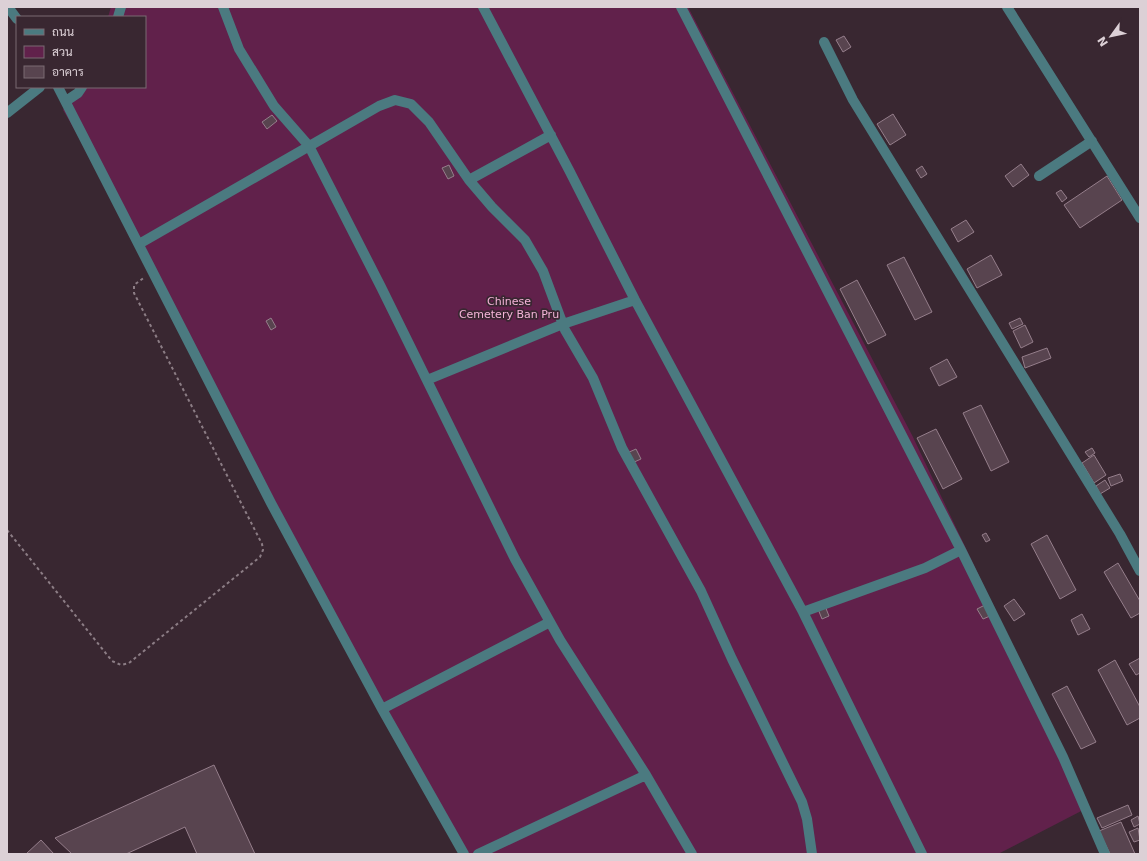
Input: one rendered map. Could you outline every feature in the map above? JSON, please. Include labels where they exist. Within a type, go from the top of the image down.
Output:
[{"type":"street","points":[[8,7],[16,18]]},
{"type":"street","points":[[223,7],[239,49],[270,100],[309,146],[515,559],[550,622],[646,775],[692,854]]},
{"type":"street","points":[[483,7],[636,300],[803,612],[922,854]]},
{"type":"street","points":[[681,7],[961,550],[1063,757],[1105,854]]},
{"type":"street","points":[[1007,7],[1140,218]]},
{"type":"street","points":[[824,42],[853,100],[1120,534],[1140,571]]},
{"type":"street","points":[[7,113],[39,88]]},
{"type":"street","points":[[59,88],[275,510],[382,709],[464,854]]},
{"type":"street","points":[[66,101],[78,93],[81,88]]},
{"type":"street","points":[[139,244],[379,106],[395,100],[411,104],[429,122],[469,180],[492,207],[525,240],[543,271],[563,324],[593,378],[622,448],[701,591],[732,659],[802,802],[807,820],[812,854]]},
{"type":"street","points":[[469,180],[551,135]]},
{"type":"street","points":[[1039,176],[1092,141]]},
{"type":"street","points":[[427,380],[563,324],[636,300]]},
{"type":"street","points":[[803,612],[925,568],[961,550]]},
{"type":"street","points":[[382,709],[550,622]]},
{"type":"street","points":[[478,854],[646,775]]},
{"type":"path","points":[[7,530],[112,661],[121,665],[129,663],[260,557],[263,550],[262,544],[134,293],[134,285],[152,272]]},
{"type":"green space","name":"Chinese Cemetery Ban Pru","points":[[111,7],[688,7],[912,435],[1089,807],[998,854],[469,854],[385,706],[240,436],[149,257],[63,110],[77,88],[146,88],[146,16],[108,16]]},
{"type":"building","points":[[844,36],[851,47],[843,52],[836,40]]},
{"type":"building","points":[[893,114],[906,135],[890,145],[877,124]]},
{"type":"building","points":[[272,115],[277,121],[267,129],[262,122]]},
{"type":"building","points":[[1021,164],[1029,175],[1013,187],[1005,176]]},
{"type":"building","points":[[449,165],[454,176],[448,179],[442,168]]},
{"type":"building","points":[[922,166],[927,174],[921,178],[916,170]]},
{"type":"building","points":[[1107,176],[1122,200],[1080,228],[1064,205]]},
{"type":"building","points":[[1061,190],[1067,198],[1062,202],[1056,193]]},
{"type":"building","points":[[966,220],[974,232],[958,242],[951,229]]},
{"type":"building","points":[[991,255],[1002,275],[977,288],[967,269]]},
{"type":"building","points":[[904,257],[932,312],[915,320],[887,265]]},
{"type":"building","points":[[857,280],[886,335],[868,344],[840,289]]},
{"type":"building","points":[[271,318],[276,327],[271,330],[266,321]]},
{"type":"building","points":[[1020,318],[1023,324],[1012,329],[1009,323]]},
{"type":"building","points":[[1025,325],[1033,342],[1021,348],[1013,331]]},
{"type":"building","points":[[1047,348],[1051,358],[1025,368],[1022,357]]},
{"type":"building","points":[[947,359],[957,377],[939,386],[930,368]]},
{"type":"building","points":[[981,405],[1009,462],[991,471],[963,413]]},
{"type":"building","points":[[936,429],[962,479],[943,489],[917,438]]},
{"type":"building","points":[[1092,448],[1095,453],[1089,457],[1085,452]]},
{"type":"building","points":[[636,449],[641,459],[632,463],[627,453]]},
{"type":"building","points":[[1094,455],[1106,475],[1094,483],[1082,463]]},
{"type":"building","points":[[1120,474],[1123,481],[1111,486],[1108,478]]},
{"type":"building","points":[[1105,480],[1110,488],[1100,494],[1096,486]]},
{"type":"building","points":[[986,533],[990,540],[986,542],[982,535]]},
{"type":"building","points":[[1047,535],[1076,590],[1060,599],[1031,544]]},
{"type":"building","points":[[1118,563],[1140,601],[1140,613],[1131,618],[1104,572]]},
{"type":"building","points":[[1014,599],[1025,614],[1014,621],[1004,606]]},
{"type":"building","points":[[985,605],[990,616],[983,619],[977,609]]},
{"type":"building","points":[[825,606],[829,616],[822,619],[818,609]]},
{"type":"building","points":[[1082,614],[1090,629],[1078,635],[1071,620]]},
{"type":"building","points":[[1140,658],[1140,673],[1136,675],[1129,664]]},
{"type":"building","points":[[1115,660],[1140,707],[1140,718],[1127,725],[1098,670]]},
{"type":"building","points":[[1067,686],[1096,742],[1081,749],[1052,694]]},
{"type":"building","points":[[214,765],[255,854],[197,854],[185,827],[126,854],[72,854],[55,838]]},
{"type":"building","points":[[1128,805],[1132,815],[1102,828],[1097,818]]},
{"type":"building","points":[[1138,816],[1140,824],[1134,827],[1131,820]]},
{"type":"building","points":[[1121,822],[1135,854],[1110,854],[1099,831]]},
{"type":"building","points":[[1138,828],[1140,840],[1134,842],[1129,832]]},
{"type":"building","points":[[41,840],[54,854],[26,854]]}]
